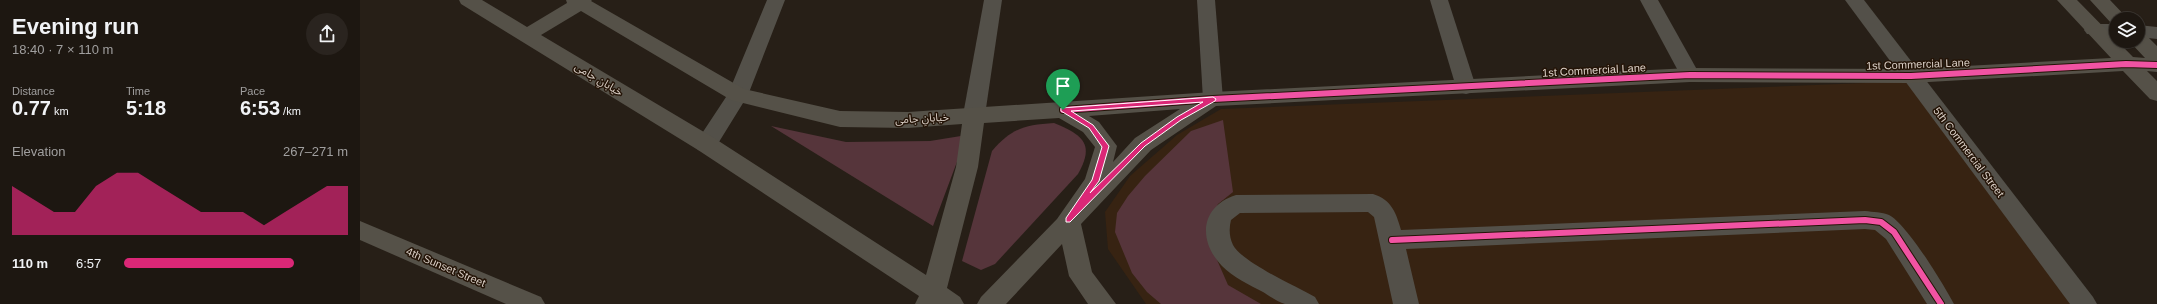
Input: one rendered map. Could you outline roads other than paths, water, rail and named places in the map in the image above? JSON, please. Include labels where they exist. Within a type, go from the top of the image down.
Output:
[{"type":"street","name":"خیابانِ جامی","points":[[468,0],[706,144],[937,300]]},
{"type":"street","points":[[706,144],[738,94],[776,0]]},
{"type":"street","points":[[937,300],[967,167],[993,0]]},
{"type":"street","points":[[990,304],[1068,220],[1143,144],[1179,119],[1213,99],[1206,0]]},
{"type":"street","points":[[1439,0],[1466,86]]},
{"type":"street","points":[[1649,0],[1690,75]]},
{"type":"street","name":"5th Commercial Street","points":[[1854,0],[2084,304]]},
{"type":"street","points":[[2066,0],[2126,64],[2157,94]]},
{"type":"street","points":[[2099,0],[2111,12]]},
{"type":"street","name":"خیابانِ جامی","points":[[580,1],[738,94],[840,119],[908,120],[1063,110]]},
{"type":"street","points":[[526,36],[580,1]]},
{"type":"street","points":[[2094,30],[2109,30]]},
{"type":"street","points":[[2145,32],[2157,33]]},
{"type":"street","points":[[2145,46],[2157,58]]},
{"type":"street","name":"1st Commercial Lane","points":[[1063,110],[1213,99],[1690,75],[1911,76],[2126,64],[2157,65]]},
{"type":"street","points":[[1063,110],[1091,127],[1106,146],[1096,181],[1068,220],[1081,276],[1103,304]]},
{"type":"street","points":[[1306,304],[1232,261],[1220,244],[1217,231],[1219,220],[1226,210],[1236,204],[1373,203],[1384,212],[1392,240],[1406,304]]},
{"type":"street","points":[[1392,240],[1865,220],[1881,222],[1894,232],[1941,304]]},
{"type":"street","name":"4th Sunset Street","points":[[360,230],[532,304]]}]
